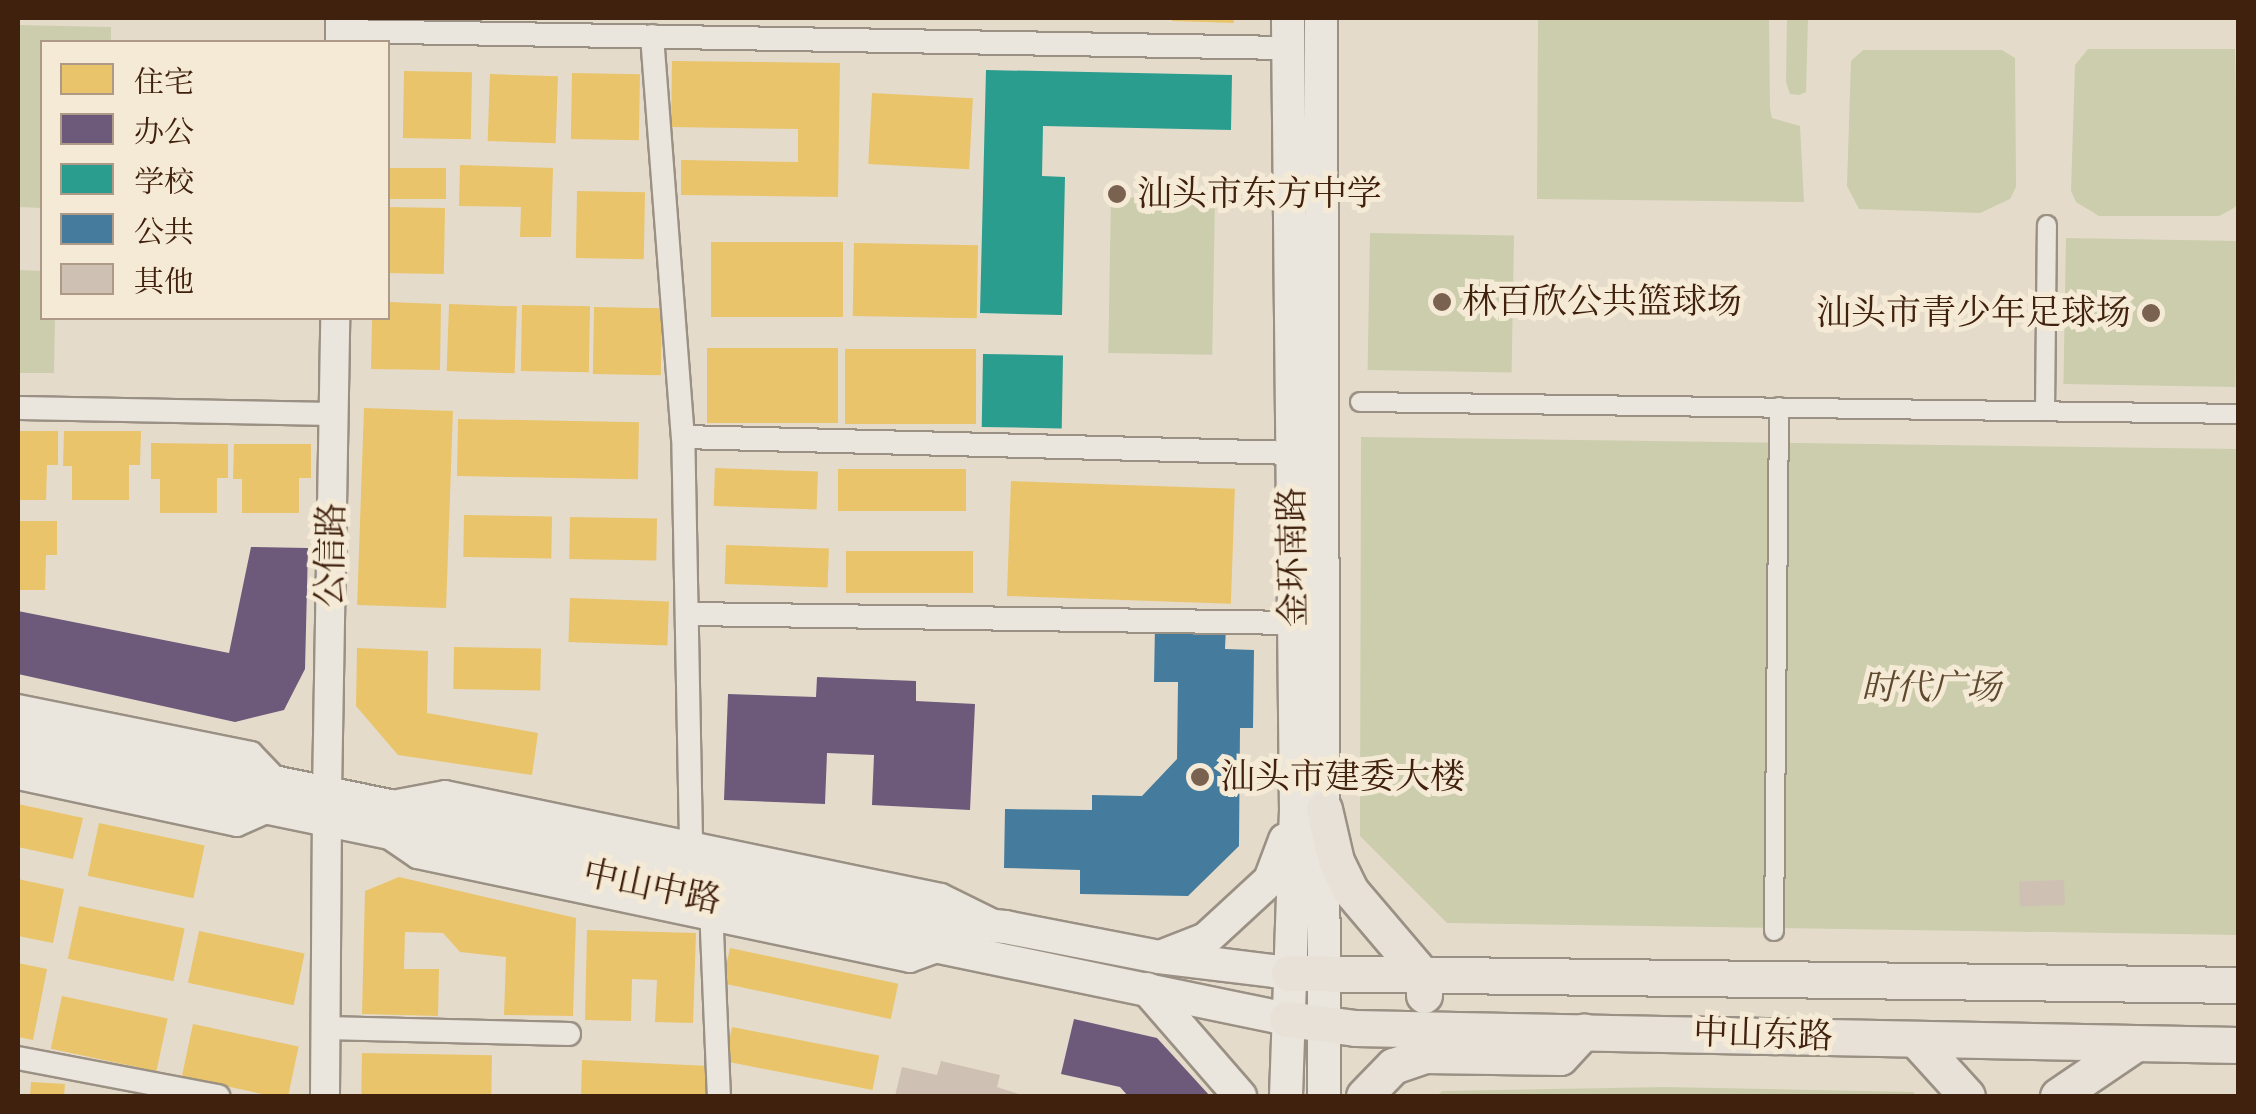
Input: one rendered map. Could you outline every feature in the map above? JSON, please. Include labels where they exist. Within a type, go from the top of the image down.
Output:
[{"type":"main road","name":"金环南路","points":[[1286,1096],[1287,1019],[1306,974],[1321,18]]},
{"type":"main road","name":"金环南路","points":[[1288,33],[1294,623],[1310,810]]},
{"type":"main road","name":"中山中路","points":[[18,729],[96,758],[381,817],[857,890],[944,921],[1005,927],[1159,958],[1306,974]]},
{"type":"main road","name":"中山中路","points":[[18,756],[96,758]]},
{"type":"main road","points":[[1159,958],[1206,939],[1270,880],[1310,810]]},
{"type":"main road","points":[[1310,810],[1350,890],[1424,977],[1424,1028]]},
{"type":"main road","name":"中山中路","points":[[381,817],[618,889],[852,938],[944,948],[1287,1019]]},
{"type":"main road","name":"金环南路","points":[[1306,974],[1324,1023],[1324,1096]]},
{"type":"main road","name":"中山东路","points":[[1306,974],[2238,985]]},
{"type":"main road","points":[[1147,990],[1240,1096]]},
{"type":"main road","name":"中山东路","points":[[1287,1019],[1424,1028],[2238,1046]]},
{"type":"main road","points":[[1364,1096],[1394,1066],[1425,1055],[1560,1057],[1584,1030]]},
{"type":"main road","points":[[1917,1040],[1967,1096]]},
{"type":"main road","points":[[2058,1096],[2136,1044]]},
{"type":"street","points":[[340,31],[652,36],[916,28],[1288,33]]},
{"type":"street","points":[[652,36],[683,437],[691,841]]},
{"type":"street","points":[[2045,411],[2047,224]]},
{"type":"street","name":"公信路","points":[[325,1096],[335,320]]},
{"type":"street","points":[[1360,402],[2238,414]]},
{"type":"street","points":[[18,408],[334,414]]},
{"type":"street","points":[[1774,931],[1779,408]]},
{"type":"street","points":[[683,437],[1292,453]]},
{"type":"street","points":[[688,614],[1294,623]]},
{"type":"street","points":[[18,706],[96,758],[238,825],[276,796]]},
{"type":"street","points":[[18,778],[96,758]]},
{"type":"street","points":[[381,817],[445,792],[691,841],[857,890]]},
{"type":"street","points":[[615,850],[646,832]]},
{"type":"street","points":[[711,909],[719,1096]]},
{"type":"street","points":[[326,1028],[569,1034]]},
{"type":"street","points":[[18,1058],[218,1096]]},
{"type":"green space","points":[[1538,18],[1769,18],[1770,108],[1772,118],[1800,126],[1804,202],[1537,199]]},
{"type":"green space","points":[[1787,18],[1808,18],[1806,92],[1799,95],[1790,94],[1786,82]]},
{"type":"green space","points":[[18,25],[111,27],[111,40],[40,40],[40,208],[18,207]]},
{"type":"green space","points":[[2088,49],[2235,49],[2238,203],[2234,208],[2219,216],[2099,216],[2076,202],[2071,191],[2075,65]]},
{"type":"green space","points":[[1863,50],[2002,50],[2015,58],[2016,187],[2010,199],[1980,213],[1859,209],[1847,186],[1851,61]]},
{"type":"green space","points":[[1111,197],[1215,199],[1212,355],[1108,353]]},
{"type":"green space","name":"林百欣公共篮球场","points":[[1370,233],[1514,236],[1512,372],[1368,370]]},
{"type":"green space","name":"汕头市青少年足球场","points":[[2066,238],[2238,241],[2235,387],[2063,384]]},
{"type":"green space","points":[[18,270],[40,271],[40,320],[55,320],[54,373],[18,373]]},
{"type":"green space","name":"时代广场","points":[[1361,437],[2238,449],[2238,935],[1447,923],[1360,836]]},
{"type":"green space","points":[[1665,1087],[1913,1092],[1917,1096],[1437,1096],[1442,1091]]},
{"type":"building: 住宅","points":[[1234,18],[1234,23],[1172,21]]},
{"type":"building: 住宅","points":[[672,61],[840,63],[838,197],[681,195],[681,160],[798,162],[798,129],[671,127]]},
{"type":"building: 住宅","points":[[404,71],[472,72],[471,139],[403,138]]},
{"type":"building: 住宅","points":[[572,73],[640,74],[639,140],[571,139]]},
{"type":"building: 住宅","points":[[490,74],[558,76],[556,143],[488,141]]},
{"type":"building: 住宅","points":[[872,93],[973,98],[969,169],[868,164]]},
{"type":"building: 住宅","points":[[460,165],[553,168],[551,237],[520,237],[521,207],[459,206]]},
{"type":"building: 住宅","points":[[390,168],[446,168],[446,199],[390,199]]},
{"type":"building: 住宅","points":[[577,191],[645,192],[644,259],[576,258]]},
{"type":"building: 住宅","points":[[390,207],[445,208],[444,274],[390,273]]},
{"type":"building: 住宅","points":[[711,242],[843,242],[843,317],[711,317]]},
{"type":"building: 住宅","points":[[854,243],[978,245],[977,318],[853,316]]},
{"type":"building: 住宅","points":[[390,302],[441,304],[440,370],[371,369],[372,320],[390,320]]},
{"type":"building: 住宅","points":[[449,304],[517,306],[515,373],[447,371]]},
{"type":"building: 住宅","points":[[522,305],[590,306],[589,372],[521,371]]},
{"type":"building: 住宅","points":[[594,307],[662,308],[661,375],[593,374]]},
{"type":"building: 住宅","points":[[707,348],[838,348],[838,423],[707,423]]},
{"type":"building: 住宅","points":[[845,349],[976,349],[976,424],[845,424]]},
{"type":"building: 住宅","points":[[364,408],[453,411],[446,608],[357,605]]},
{"type":"building: 住宅","points":[[458,419],[639,422],[638,479],[457,476]]},
{"type":"building: 住宅","points":[[18,431],[58,431],[58,465],[47,465],[46,500],[18,500]]},
{"type":"building: 住宅","points":[[64,431],[141,431],[140,465],[129,465],[129,500],[72,500],[72,466],[63,466]]},
{"type":"building: 住宅","points":[[151,443],[228,444],[228,478],[217,478],[217,513],[160,513],[160,479],[151,479]]},
{"type":"building: 住宅","points":[[234,444],[311,444],[311,478],[299,478],[299,513],[242,513],[242,479],[233,479]]},
{"type":"building: 住宅","points":[[715,468],[818,472],[817,510],[714,506]]},
{"type":"building: 住宅","points":[[838,469],[966,469],[966,511],[838,511]]},
{"type":"building: 住宅","points":[[1011,481],[1235,489],[1231,604],[1007,596]]},
{"type":"building: 住宅","points":[[464,515],[552,517],[551,559],[463,557]]},
{"type":"building: 住宅","points":[[570,517],[657,519],[656,561],[569,559]]},
{"type":"building: 住宅","points":[[18,521],[57,521],[57,555],[46,555],[45,590],[18,590]]},
{"type":"building: 住宅","points":[[726,545],[829,549],[828,588],[725,584]]},
{"type":"building: 住宅","points":[[846,551],[973,551],[973,593],[846,593]]},
{"type":"building: 住宅","points":[[570,598],[669,601],[667,645],[568,642]]},
{"type":"building: 住宅","points":[[454,647],[541,649],[540,691],[453,689]]},
{"type":"building: 住宅","points":[[357,648],[428,651],[427,713],[538,733],[532,775],[398,755],[356,706]]},
{"type":"building: 住宅","points":[[18,804],[83,818],[73,859],[18,847]]},
{"type":"building: 住宅","points":[[99,823],[205,845],[193,898],[88,876]]},
{"type":"building: 住宅","points":[[399,877],[576,918],[573,1016],[504,1015],[506,957],[460,952],[443,933],[405,932],[404,969],[439,969],[438,1016],[362,1014],[365,891]]},
{"type":"building: 住宅","points":[[18,879],[64,889],[53,943],[18,936]]},
{"type":"building: 住宅","points":[[79,906],[185,928],[173,981],[68,959]]},
{"type":"building: 住宅","points":[[587,930],[696,933],[693,1023],[655,1022],[657,980],[632,979],[631,1021],[585,1020]]},
{"type":"building: 住宅","points":[[199,931],[305,953],[294,1005],[188,983]]},
{"type":"building: 住宅","points":[[730,948],[898,984],[891,1019],[723,983]]},
{"type":"building: 住宅","points":[[18,963],[47,969],[33,1040],[18,1037]]},
{"type":"building: 住宅","points":[[62,996],[168,1018],[156,1071],[51,1049]]},
{"type":"building: 住宅","points":[[193,1024],[299,1046],[288,1096],[182,1077]]},
{"type":"building: 住宅","points":[[732,1027],[879,1056],[873,1090],[725,1061]]},
{"type":"building: 住宅","points":[[362,1053],[492,1055],[491,1096],[361,1096]]},
{"type":"building: 住宅","points":[[582,1060],[709,1066],[708,1096],[581,1096]]},
{"type":"building: 住宅","points":[[31,1082],[65,1084],[64,1096],[30,1096]]},
{"type":"building: 办公","points":[[251,547],[308,548],[305,669],[284,710],[235,722],[18,674],[18,611],[229,653]]},
{"type":"building: 办公","points":[[817,677],[916,681],[916,701],[975,704],[970,810],[872,805],[874,755],[827,753],[825,804],[724,800],[728,694],[816,697]]},
{"type":"building: 办公","points":[[1074,1019],[1157,1038],[1210,1096],[1128,1096],[1120,1087],[1061,1074]]},
{"type":"building: 学校","points":[[986,70],[1232,75],[1231,130],[1043,126],[1042,176],[1065,177],[1062,315],[980,313]]},
{"type":"building: 学校","points":[[983,354],[1063,355],[1062,428],[982,427]]},
{"type":"building: 公共","name":"汕头市建委大楼","points":[[1155,625],[1226,626],[1225,649],[1254,650],[1253,728],[1240,728],[1239,846],[1188,896],[1080,894],[1080,870],[1004,868],[1005,809],[1092,810],[1092,795],[1142,796],[1177,759],[1178,682],[1154,682]]},
{"type":"building: 其他","points":[[2064,880],[2065,905],[2020,907],[2019,882]]},
{"type":"building: 其他","points":[[941,1061],[1000,1075],[997,1087],[1025,1096],[895,1096],[902,1067],[937,1075]]},
{"type":"place","name":"汕头市东方中学","points":[[1117,194]]},
{"type":"place","name":"林百欣公共篮球场","points":[[1442,302]]},
{"type":"place","name":"汕头市青少年足球场","points":[[2151,313]]},
{"type":"place","name":"汕头市建委大楼","points":[[1200,777]]}]
